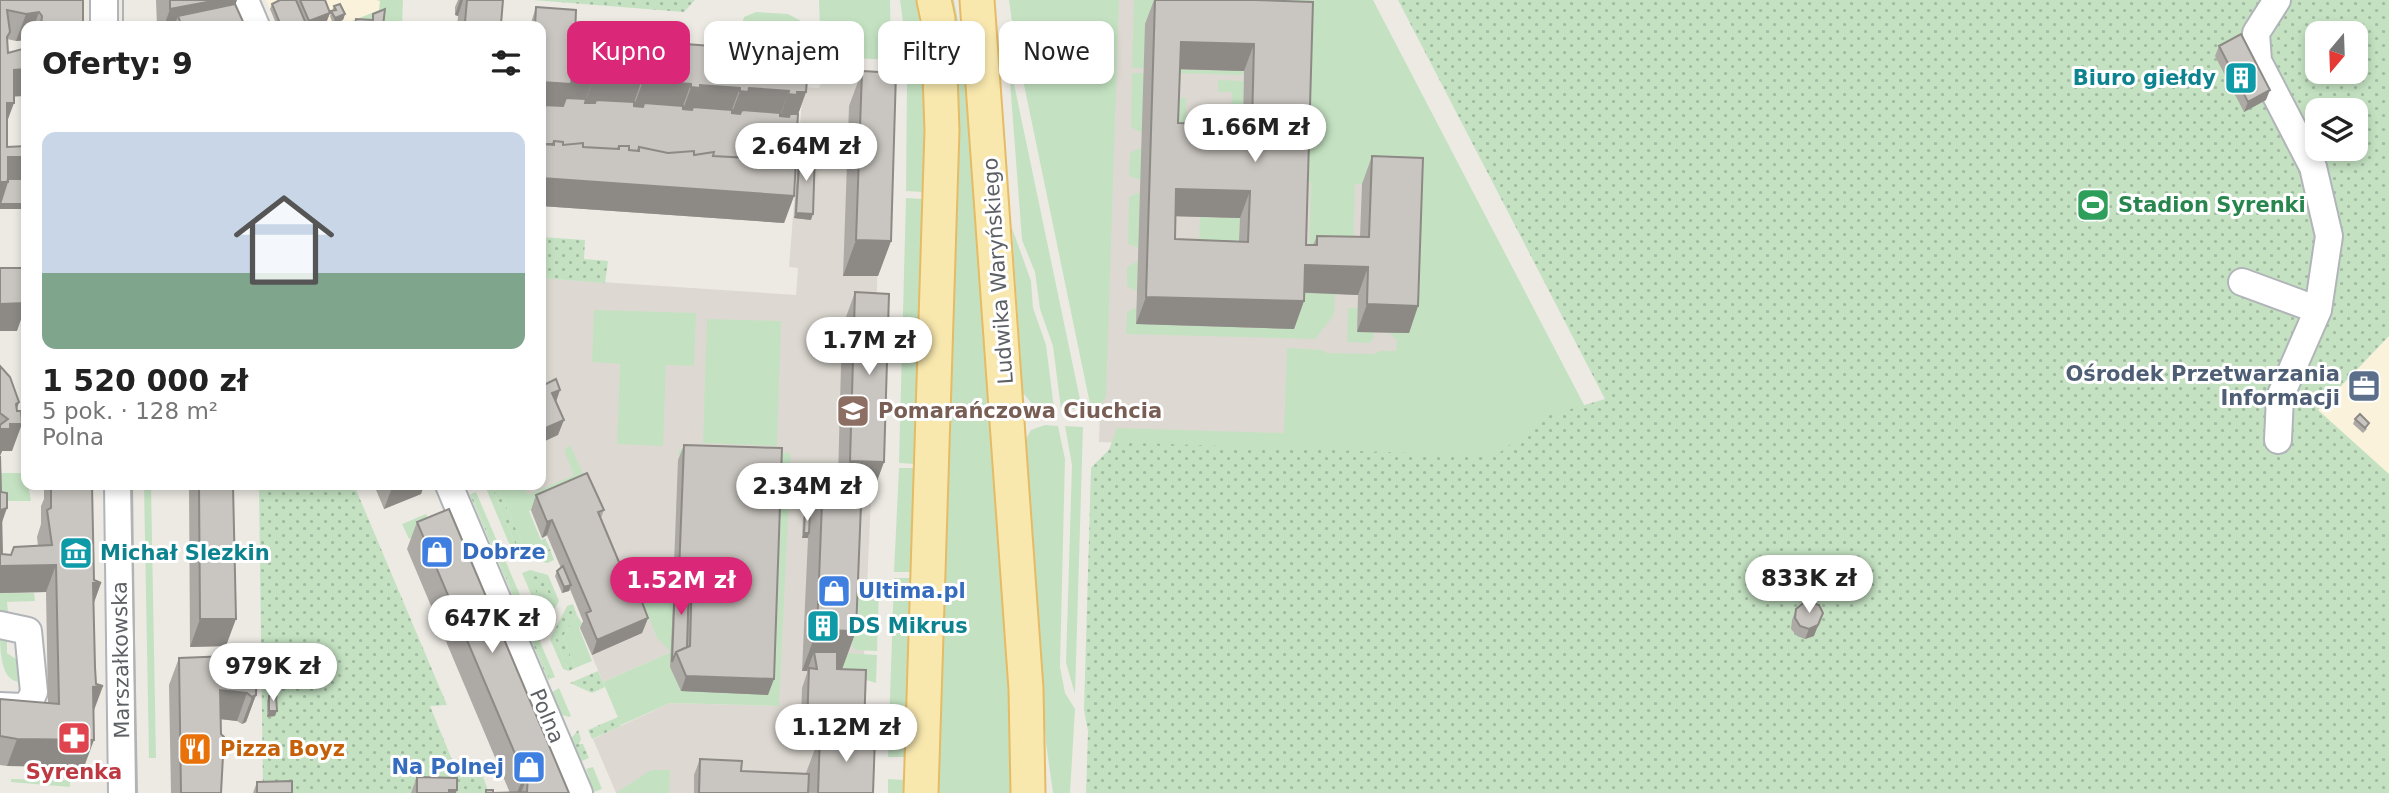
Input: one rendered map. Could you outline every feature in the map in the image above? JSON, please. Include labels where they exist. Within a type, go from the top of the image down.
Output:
[{"type":"main road","points":[[921,793],[942,130],[938,19],[934,0]]},
{"type":"main road","name":"Ludwika Waryńskiego","points":[[977,0],[1026,689],[1028,793]]},
{"type":"street","points":[[104,0],[104,21]]},
{"type":"street","points":[[245,0],[254,21]]},
{"type":"street","points":[[2277,0],[2256,33],[2258,61],[2314,167],[2329,236],[2318,310],[2280,397],[2278,440]]},
{"type":"street","points":[[2242,282],[2318,310]]},
{"type":"street","name":"Marszałkowska","points":[[118,490],[122,793]]},
{"type":"street","name":"Polna","points":[[451,490],[579,793]]},
{"type":"street","points":[[0,625],[28,631],[34,692],[23,707],[0,706]]},
{"type":"shaded area","points":[[266,0],[381,0],[380,11],[355,21],[275,21]]},
{"type":"shaded area","points":[[1112,0],[1333,0],[1495,456],[1099,442],[1110,84],[1114,84],[1114,21],[1111,21]]},
{"type":"shaded area","points":[[864,77],[878,78],[878,84],[883,84],[871,497],[858,793],[616,793],[593,739],[670,703],[779,706],[671,652],[603,682],[580,628],[585,625],[547,536],[542,538],[522,490],[546,490],[546,278],[796,295],[798,268],[789,267],[803,87],[819,88],[821,84],[864,84]]},
{"type":"shaded area","name":"Ośrodek Przetwarzania Informacji","points":[[2389,336],[2389,474],[2386,474],[2318,410]]},
{"type":"green space","points":[[376,0],[403,0],[402,21],[352,21],[379,10],[380,1]]},
{"type":"green space","points":[[533,0],[695,0],[684,12]]},
{"type":"green space","points":[[819,0],[890,0],[890,21],[878,21],[878,59],[864,59],[864,21],[820,21]]},
{"type":"green space","points":[[900,0],[917,0],[920,21],[903,21]]},
{"type":"green space","points":[[952,0],[958,21],[953,21]]},
{"type":"green space","points":[[1009,0],[1119,0],[1106,397],[1100,405],[1091,409],[1024,84],[1114,84],[1114,21],[1012,21]]},
{"type":"green space","points":[[1134,0],[1373,0],[1619,472],[1091,468],[1109,450],[1117,428],[1284,433],[1287,348],[1323,350],[1326,353],[1375,354],[1380,351],[1396,351],[1397,341],[1389,332],[1413,185],[1355,184],[1353,259],[1309,258],[1311,182],[1306,182],[1296,272],[1303,29],[1146,24],[1144,68],[1132,68]]},
{"type":"green space","points":[[1398,0],[2389,0],[2389,336],[2318,410],[2389,474],[2389,793],[1086,793],[1088,731],[1084,710],[1091,468],[1109,450],[1113,442],[1495,456],[1547,416],[1605,399]]},
{"type":"green space","points":[[756,12],[788,14],[801,21],[743,21],[744,17]]},
{"type":"green space","points":[[1171,69],[1244,71],[1244,75],[1171,73]]},
{"type":"green space","points":[[1132,73],[1144,73],[1142,133],[1131,127]]},
{"type":"green space","points":[[1170,79],[1175,97],[1186,98],[1186,124],[1180,132]]},
{"type":"green space","points":[[1218,80],[1244,81],[1242,129],[1231,129],[1232,92],[1218,92]]},
{"type":"green space","points":[[907,84],[922,84],[925,89],[923,192],[906,191]]},
{"type":"green space","points":[[956,84],[968,84],[1009,669],[1011,793],[938,793],[959,140]]},
{"type":"green space","points":[[1010,84],[1014,84],[1082,409],[1061,409],[1053,346],[1040,309],[1035,272],[1022,240]]},
{"type":"green space","points":[[1142,147],[1141,180],[1129,176],[1130,153]]},
{"type":"green space","points":[[1140,192],[1139,248],[1128,244],[1129,197]]},
{"type":"green space","points":[[906,198],[922,199],[915,464],[899,463]]},
{"type":"green space","points":[[1200,217],[1240,218],[1239,246],[1199,245]]},
{"type":"green space","points":[[1012,228],[1031,281],[1033,308],[1046,345],[1054,408],[1034,406],[1023,393]]},
{"type":"green space","points":[[546,237],[585,240],[584,259],[608,261],[605,283],[546,278]]},
{"type":"green space","points":[[1138,261],[1137,291],[1127,286],[1127,267]]},
{"type":"green space","points":[[1295,292],[1335,294],[1334,315],[1315,339],[1126,334],[1127,312],[1137,307],[1137,324],[1294,329]]},
{"type":"green space","points":[[1348,308],[1358,308],[1357,331],[1374,332],[1374,338],[1369,343],[1347,342]]},
{"type":"green space","points":[[594,310],[696,313],[694,366],[666,365],[663,446],[617,444],[620,364],[592,362]]},
{"type":"green space","points":[[707,319],[781,321],[777,446],[703,443]]},
{"type":"green space","points":[[1045,425],[1058,426],[1065,459],[1060,667],[1065,693],[1075,709],[1070,793],[1053,793],[1046,743],[1026,439],[1031,430]]},
{"type":"green space","points":[[1065,426],[1083,427],[1075,694],[1066,663],[1072,465]]},
{"type":"green space","points":[[570,445],[589,486],[529,511],[541,540],[545,538],[550,549],[544,552],[523,546],[499,490],[526,490],[528,495],[546,490],[546,487],[574,475],[564,450]]},
{"type":"green space","points":[[679,449],[791,453],[779,706],[670,703],[621,725],[603,682],[671,652],[657,638],[642,600],[649,588],[659,584],[660,565],[674,573]]},
{"type":"green space","points":[[899,468],[915,468],[911,572],[894,572]]},
{"type":"green space","points":[[0,473],[21,473],[21,490],[29,490],[31,501],[0,501]]},
{"type":"green space","points":[[144,490],[151,490],[156,758],[149,758]]},
{"type":"green space","points":[[259,490],[356,490],[447,705],[430,706],[455,767],[471,761],[478,763],[489,793],[263,793]]},
{"type":"green space","points":[[487,490],[493,490],[520,555],[513,553]]},
{"type":"green space","points":[[493,490],[499,490],[523,546],[544,552],[550,549],[554,560],[547,563],[520,555]]},
{"type":"green space","points":[[476,492],[555,677],[550,679],[471,494]]},
{"type":"green space","points":[[470,495],[550,679],[548,680]]},
{"type":"green space","points":[[426,514],[432,529],[409,539],[402,524]]},
{"type":"green space","points":[[530,570],[548,575],[559,601],[550,617],[542,620],[522,573]]},
{"type":"green space","points":[[529,575],[544,578],[554,600],[546,614]]},
{"type":"green space","points":[[894,578],[911,578],[905,757],[888,757]]},
{"type":"green space","points":[[854,581],[875,582],[879,587],[877,651],[855,650],[852,645]]},
{"type":"green space","points":[[0,593],[34,593],[35,601],[7,602],[9,620],[0,620]]},
{"type":"green space","points":[[573,604],[577,615],[563,636],[575,668],[569,671],[553,633],[567,606]]},
{"type":"green space","points":[[577,615],[583,625],[579,628],[592,661],[575,668],[563,636]]},
{"type":"green space","points":[[0,632],[7,634],[7,653],[19,661],[20,682],[8,676],[2,663]]},
{"type":"green space","points":[[553,633],[569,671],[563,669],[550,639]]},
{"type":"green space","points":[[847,653],[877,655],[876,683],[841,672]]},
{"type":"green space","points":[[598,671],[605,687],[592,693],[570,683]]},
{"type":"green space","points":[[559,688],[571,716],[569,717],[559,714],[549,694]]},
{"type":"green space","points":[[618,717],[621,726],[592,739],[588,730]]},
{"type":"green space","points":[[578,730],[581,739],[579,744],[583,744],[589,758],[582,761],[570,740]]},
{"type":"green space","points":[[593,767],[602,789],[591,793],[585,779],[589,777],[586,769]]},
{"type":"green space","points":[[651,770],[670,770],[669,793],[616,793]]},
{"type":"green space","points":[[11,779],[70,780],[70,787],[11,782]]},
{"type":"green space","points":[[888,779],[905,780],[905,793],[888,793]]},
{"type":"building","points":[[0,0],[83,0],[83,21],[42,21],[39,12],[26,14],[7,10],[10,32],[7,37],[8,53],[21,49],[21,69],[14,70],[14,103],[7,103],[7,147],[21,146],[21,157],[8,157],[8,182],[0,182]]},
{"type":"building","points":[[170,0],[218,0],[170,9]]},
{"type":"building","points":[[280,0],[296,0],[305,21],[279,21],[272,4]]},
{"type":"building","points":[[300,0],[325,0],[330,13],[309,21]]},
{"type":"building","points":[[467,0],[503,0],[501,21],[465,21]]},
{"type":"building","points":[[1155,0],[1313,2],[1306,245],[1317,245],[1317,236],[1369,237],[1372,156],[1423,158],[1418,306],[1367,304],[1368,267],[1305,265],[1304,301],[1146,297]],"holes":[[[1181,42],[1254,44],[1252,125],[1178,123]],[[1176,189],[1250,191],[1248,242],[1175,239]]]},
{"type":"building","points":[[235,4],[243,21],[180,21],[178,16]]},
{"type":"building","points":[[340,4],[345,14],[335,18],[331,11],[336,10],[334,6]]},
{"type":"building","points":[[536,7],[576,10],[576,21],[567,21],[567,84],[546,82],[546,21],[535,21]]},
{"type":"building","points":[[385,9],[384,21],[356,21],[373,20],[373,14]]},
{"type":"building","points":[[2241,34],[2270,90],[2248,102],[2219,46]]},
{"type":"building","points":[[690,44],[704,45],[704,84],[807,84],[806,92],[797,92],[797,95],[788,94],[789,91],[749,88],[748,92],[740,91],[740,88],[700,85],[700,88],[691,87]]},
{"type":"building","points":[[864,71],[878,72],[878,84],[896,84],[891,241],[856,240],[862,84],[864,84]]},
{"type":"building","points":[[566,98],[586,99],[585,103],[595,103],[596,100],[634,102],[634,106],[643,107],[644,103],[683,106],[683,109],[692,110],[693,107],[732,110],[732,113],[740,114],[742,110],[780,113],[780,116],[789,117],[790,114],[798,114],[795,162],[779,161],[779,157],[759,159],[760,156],[750,155],[749,158],[713,156],[714,152],[694,155],[694,151],[668,153],[639,147],[638,151],[629,150],[629,146],[619,146],[618,149],[583,147],[583,143],[563,145],[563,142],[554,141],[553,144],[546,144],[546,105],[563,106]]},
{"type":"building","points":[[554,141],[563,142],[563,145],[583,143],[583,147],[619,149],[619,146],[629,146],[629,150],[639,151],[639,147],[668,153],[694,151],[694,155],[714,152],[713,156],[750,158],[750,155],[760,156],[759,159],[779,157],[779,161],[796,162],[794,196],[546,178],[546,144],[554,145]]},
{"type":"building","points":[[800,150],[815,152],[813,214],[796,213]]},
{"type":"building","points":[[8,179],[21,179],[21,204],[0,204]]},
{"type":"building","points":[[0,268],[21,268],[21,303],[0,304]]},
{"type":"building","points":[[855,292],[889,294],[884,462],[850,461]]},
{"type":"building","points":[[0,366],[10,377],[19,402],[16,404],[17,411],[21,411],[21,424],[10,424],[10,429],[0,429],[0,425],[8,419],[0,413]]},
{"type":"building","points":[[556,379],[560,390],[552,393],[564,420],[546,428],[546,384]]},
{"type":"building","points":[[2360,414],[2369,423],[2365,428],[2355,419]]},
{"type":"building","points":[[684,445],[782,448],[774,679],[686,676],[676,652],[690,646],[692,572],[679,572]]},
{"type":"building","points":[[0,456],[1,492],[7,493],[7,508],[1,510],[2,554],[11,555],[14,547],[52,545],[47,510],[51,508],[51,490],[92,490],[94,580],[101,583],[93,583],[95,667],[96,684],[103,686],[93,687],[94,740],[17,739],[0,736],[0,699],[59,704],[56,565],[0,566]]},
{"type":"building","points":[[587,473],[604,510],[598,512],[624,574],[628,583],[634,581],[648,618],[597,640],[586,613],[591,611],[552,520],[547,522],[536,495]]},
{"type":"building","points":[[823,477],[862,479],[856,631],[817,630]]},
{"type":"building","points":[[199,490],[233,490],[236,619],[200,619]]},
{"type":"building","points":[[449,509],[569,793],[493,793],[527,792],[528,775],[524,775],[417,522]]},
{"type":"building","points":[[805,513],[810,513],[809,533],[804,533]]},
{"type":"building","points":[[660,562],[678,564],[677,571],[661,570],[628,583],[626,578]]},
{"type":"building","points":[[563,566],[571,585],[564,587],[557,571]]},
{"type":"building","points":[[675,582],[689,582],[687,647],[676,652],[672,662]]},
{"type":"building","points":[[1806,601],[1819,605],[1823,613],[1818,625],[1809,629],[1800,626],[1795,618],[1796,609]]},
{"type":"building","points":[[814,652],[837,652],[837,669],[866,670],[864,728],[807,726],[809,668],[817,669]]},
{"type":"building","points":[[257,655],[256,695],[252,697],[247,693],[220,690],[221,734],[224,737],[221,793],[181,793],[179,658]]},
{"type":"building","points":[[276,695],[277,711],[269,711],[269,696]]},
{"type":"building","points":[[820,734],[875,737],[873,793],[818,793]]},
{"type":"building","points":[[700,759],[742,761],[741,771],[809,774],[808,793],[699,793]]},
{"type":"building","points":[[417,777],[457,778],[457,790],[449,790],[449,793],[417,793]]},
{"type":"building","points":[[292,781],[292,793],[257,793],[257,782]]},
{"type":"tram line","points":[[123,0],[123,21]]},
{"type":"tram line","points":[[131,490],[137,793]]},
{"type":"place","name":"Biuro giełdy","points":[[2241,78]]},
{"type":"place","name":"Stadion Syrenki","points":[[2093,205]]},
{"type":"place","name":"Ośrodek Przetwarzania Informacji","points":[[2364,386]]},
{"type":"place","name":"Pomarańczowa Ciuchcia","points":[[853,411]]},
{"type":"place","name":"Dobrze","points":[[437,552]]},
{"type":"place","name":"Michał Slezkin","points":[[76,553]]},
{"type":"place","name":"Ultima.pl","points":[[834,591]]},
{"type":"place","name":"DS Mikrus","points":[[823,626]]},
{"type":"place","name":"Syrenka","points":[[74,738]]},
{"type":"place","name":"Pizza Boyz","points":[[195,749]]},
{"type":"place","name":"Na Polnej","points":[[529,767]]}]
